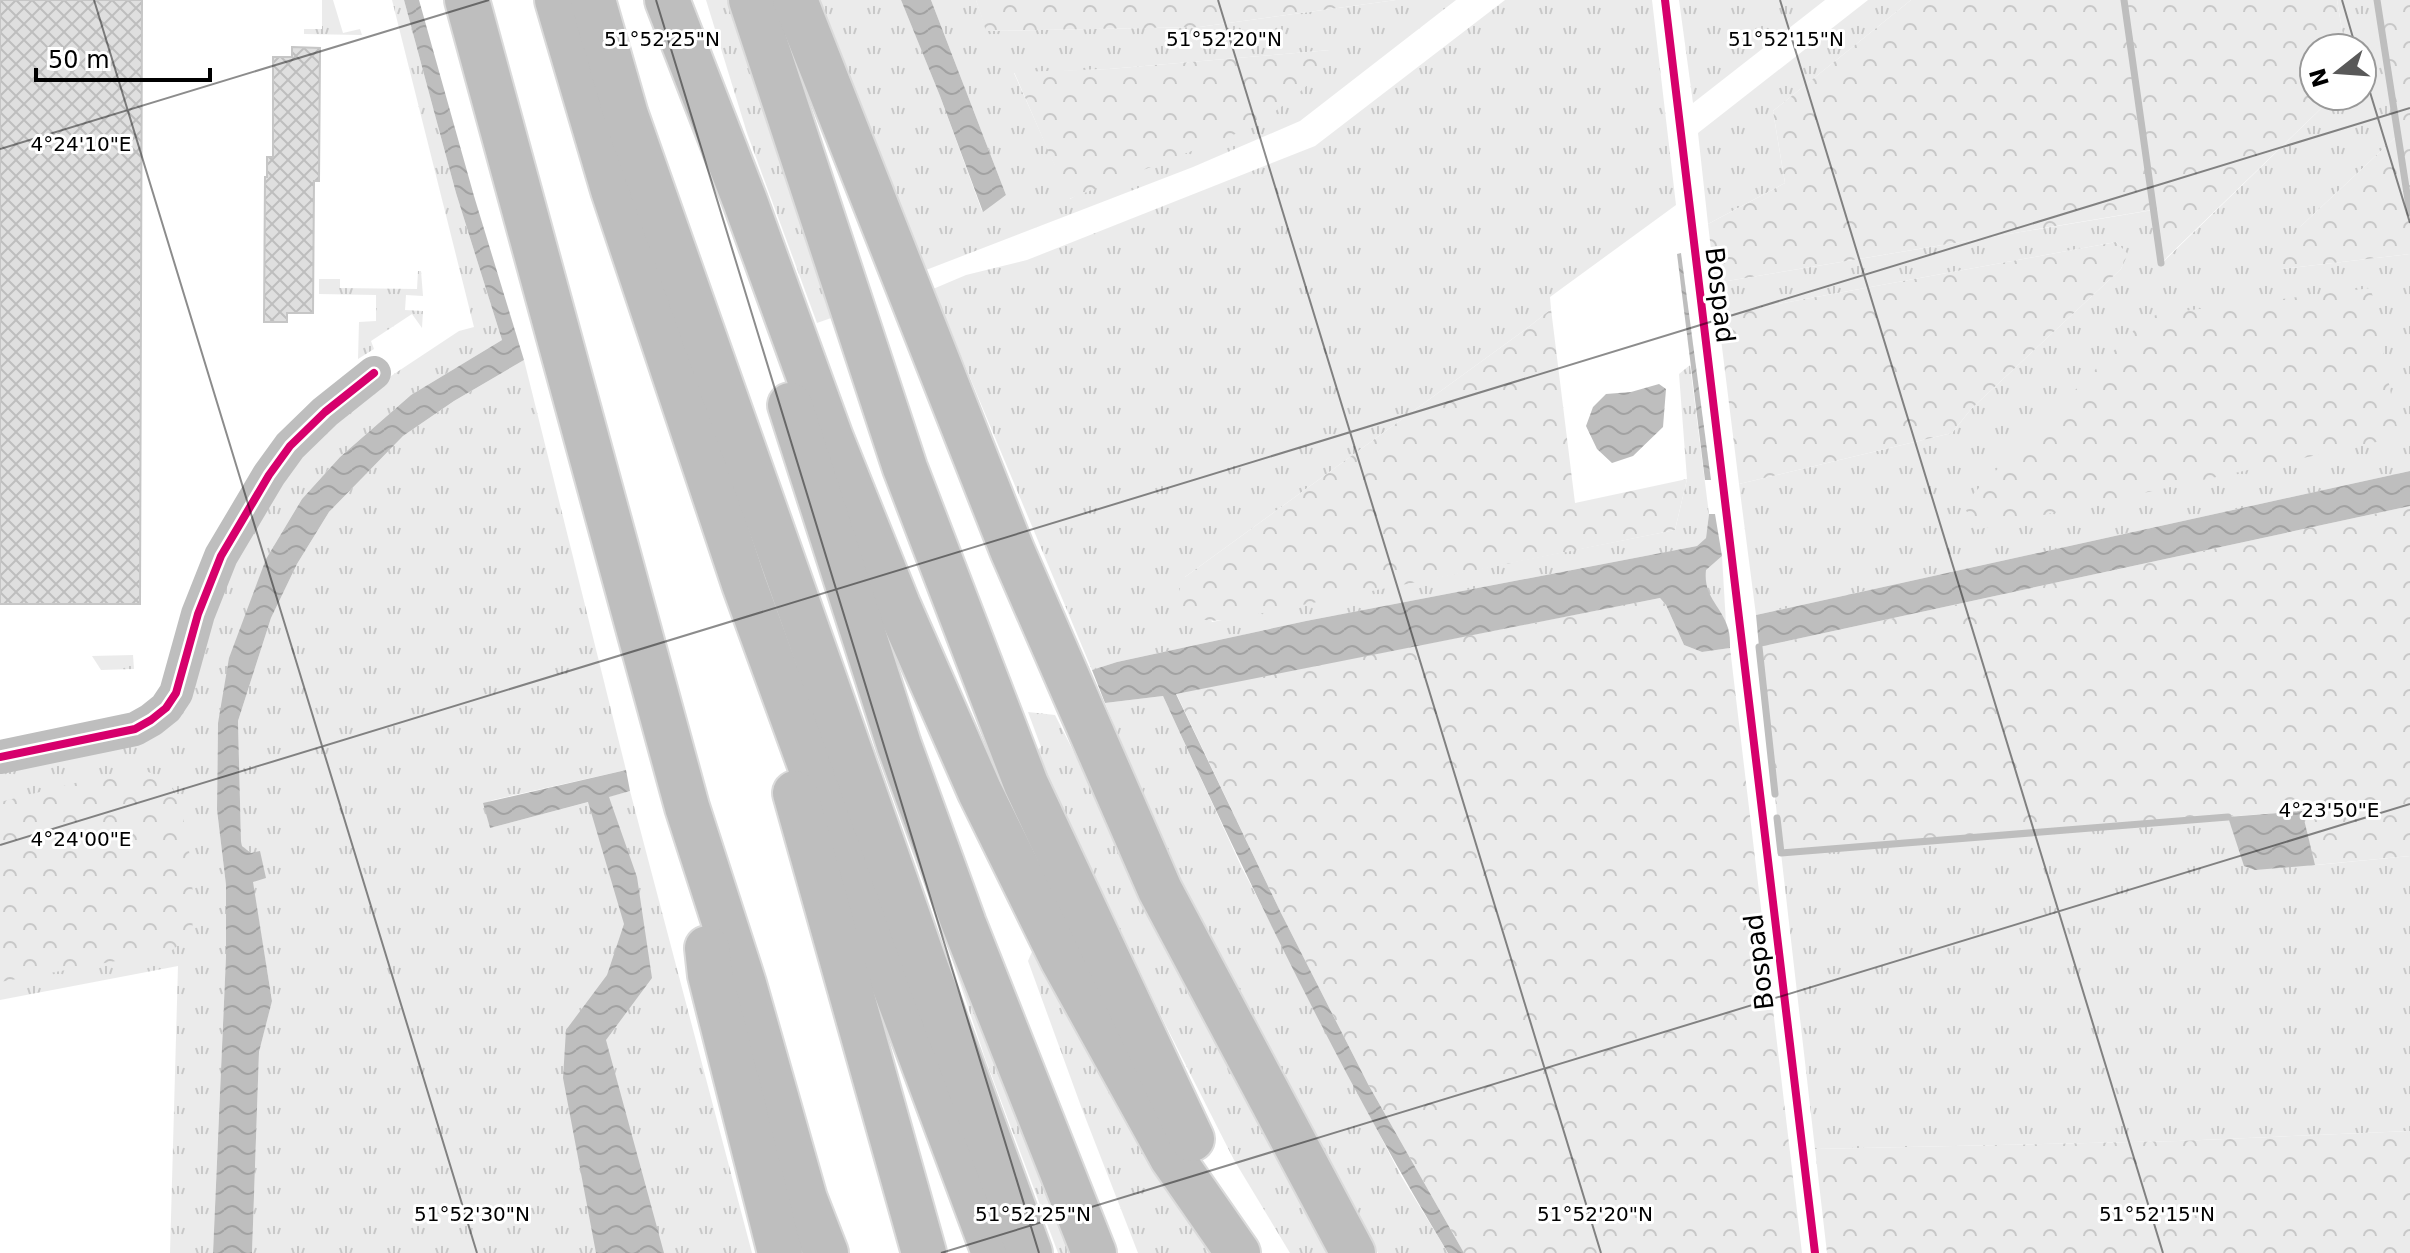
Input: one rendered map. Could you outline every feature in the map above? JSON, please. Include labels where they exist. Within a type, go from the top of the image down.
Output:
[{"type":"highway","points":[[467,0],[680,783],[744,984],[805,1199],[826,1253]]},
{"type":"highway","points":[[557,0],[613,190],[744,584],[994,1253]]},
{"type":"highway","points":[[593,0],[626,115],[913,932],[1030,1253]]},
{"type":"highway","points":[[664,0],[894,732],[964,924],[1094,1253]]},
{"type":"highway","points":[[664,0],[745,201],[831,438],[898,605],[980,792],[1062,959],[1172,1158],[1238,1253]]},
{"type":"highway","points":[[751,0],[905,468],[1026,784],[1246,1253]]},
{"type":"highway","points":[[795,0],[1012,550],[1160,890],[1353,1253]]},
{"type":"highway","points":[[744,584],[790,777],[924,1253]]},
{"type":"highway","points":[[680,783],[710,975],[780,1253]]},
{"type":"street","points":[[0,757],[135,729],[166,708],[176,693],[198,614],[221,556],[250,506],[290,446],[325,412],[374,373]]},
{"type":"green space","points":[[322,0],[333,0],[343,33],[360,29],[362,35],[304,34],[304,29],[322,29]]},
{"type":"green space","points":[[392,0],[404,0],[456,193],[502,340],[411,395],[340,457],[302,499],[266,559],[218,723],[217,810],[226,885],[226,956],[213,1253],[170,1253],[178,966],[0,1000],[0,767],[148,735],[233,560],[303,450],[391,376],[459,331],[474,327]]},
{"type":"green space","points":[[706,0],[731,0],[834,317],[817,323],[747,133]]},
{"type":"green space","points":[[819,0],[901,0],[982,211],[1006,195],[931,0],[976,0],[987,31],[1199,27],[1396,0],[1456,0],[1300,121],[1193,167],[926,270]],"holes":[[[1330,50],[1070,199],[1014,73],[1109,69]]]},
{"type":"green space","points":[[976,0],[1396,0],[1199,27],[986,31]]},
{"type":"green space","points":[[1505,0],[1652,0],[1676,205],[1550,297],[1551,309],[1530,326],[1185,577],[1212,622],[1675,530],[1687,479],[1679,374],[1690,365],[1709,514],[1706,538],[1697,546],[1306,621],[1092,670],[933,289],[966,275],[1027,260],[1315,146]]},
{"type":"green space","points":[[1679,0],[1825,0],[1693,103]]},
{"type":"green space","points":[[1868,0],[1911,0],[1773,111],[1785,183],[1708,224],[1698,133]]},
{"type":"green space","points":[[1911,0],[2337,0],[2342,32],[2298,32],[2298,112],[2317,112],[2161,263],[2152,210],[1715,283],[1708,224],[1785,183],[1773,111]]},
{"type":"green space","points":[[2337,0],[2377,0],[2398,135],[2301,226],[2281,269],[2410,254],[2410,471],[1756,615],[1739,484],[1952,433],[1971,409],[2121,269],[2127,254],[2116,242],[1718,315],[1715,283],[2153,210],[2162,263],[2318,112],[2378,112],[2378,32],[2342,32]]},
{"type":"green space","points":[[2377,0],[2410,0],[2410,254],[2281,269],[2286,245],[2301,226],[2398,135]]},
{"type":"green space","points":[[1330,50],[1328,60],[1310,83],[1248,129],[1069,199],[1014,72],[1109,69]]},
{"type":"green space","points":[[2116,242],[2128,254],[2121,269],[1971,409],[1952,433],[1739,484],[1718,315]]},
{"type":"green space","points":[[418,271],[421,271],[423,296],[406,295],[405,310],[423,311],[422,328],[412,314],[371,341],[374,349],[358,359],[359,322],[376,321],[376,295],[319,294],[319,279],[340,279],[340,288],[417,289]]},
{"type":"green space","points":[[2371,288],[2399,437],[1975,530],[1966,510],[1974,493],[2142,322],[2158,314]]},
{"type":"green space","points":[[1551,309],[1575,503],[1687,479],[1675,530],[1233,619],[1204,620],[1180,603],[1180,588],[1185,577]]},
{"type":"green space","points":[[524,360],[626,770],[493,800],[484,804],[490,828],[630,791],[752,1253],[252,1253],[259,1052],[272,1000],[252,881],[251,853],[242,846],[241,841],[238,721],[271,618],[297,564],[329,512],[403,436],[454,401]]},
{"type":"green space","points":[[2410,506],[2410,856],[2315,865],[2301,811],[1781,853],[1759,647]]},
{"type":"green space","points":[[1722,556],[1726,624],[1704,586],[1705,570]]},
{"type":"green space","points":[[1660,598],[1684,645],[1702,652],[1730,648],[1802,1253],[1464,1253],[1368,1084],[1281,913],[1176,693]]},
{"type":"green space","points":[[133,655],[134,669],[101,670],[92,656]]},
{"type":"green space","points":[[1163,696],[1241,866],[1401,1176],[1448,1253],[1378,1253],[1292,1110],[1199,933],[1105,703]]},
{"type":"green space","points":[[1028,712],[1055,715],[1339,1253],[1290,1253],[1234,1160],[1160,1014],[1036,751],[1041,747]]},
{"type":"green space","points":[[145,771],[167,781],[181,811],[190,854],[192,934],[171,951],[0,982],[0,802],[119,772]]},
{"type":"green space","points":[[2302,811],[2316,865],[2410,856],[2410,1131],[2178,1141],[1815,1149],[1781,853]]},
{"type":"green space","points":[[943,932],[1003,1052],[1082,1253],[1058,1253],[985,1058]]},
{"type":"green space","points":[[1034,947],[1167,1186],[1210,1253],[1138,1253],[1028,961]]},
{"type":"green space","points":[[2410,1131],[2410,1253],[1827,1253],[1815,1149],[2178,1141]]},
{"type":"water","points":[[404,0],[419,0],[524,360],[454,401],[403,436],[329,512],[297,564],[271,618],[238,721],[241,841],[242,846],[251,853],[260,851],[266,878],[253,882],[272,1001],[259,1052],[252,1253],[213,1253],[226,956],[226,885],[217,810],[218,723],[229,658],[266,559],[302,499],[340,457],[411,395],[502,340],[456,193]]},
{"type":"water","points":[[901,0],[931,0],[1006,195],[983,212],[940,96]]},
{"type":"water","points":[[1681,253],[1711,480],[1705,480],[1677,254]]},
{"type":"water","points":[[1659,384],[1666,389],[1663,427],[1633,456],[1612,463],[1597,449],[1586,426],[1593,407],[1606,394],[1631,392]]},
{"type":"water","points":[[2410,471],[2410,506],[1759,647],[1756,615]]},
{"type":"water","points":[[1709,514],[1715,514],[1722,556],[1706,570],[1707,587],[1728,628],[1730,648],[1702,652],[1684,645],[1660,598],[1176,694],[1281,913],[1368,1084],[1464,1253],[1448,1253],[1333,1048],[1163,696],[1105,703],[1092,670],[1306,621],[1697,546],[1706,538]]},
{"type":"water","points":[[626,770],[630,791],[609,797],[637,877],[652,978],[606,1040],[664,1253],[596,1253],[563,1078],[566,1030],[607,975],[624,924],[588,802],[490,828],[483,803]]},
{"type":"water","points":[[2302,811],[2315,865],[2255,870],[2244,866],[2228,817]]},
{"type":"building","points":[[0,0],[142,0],[140,604],[0,604]]},
{"type":"building","points":[[292,47],[320,48],[319,181],[314,181],[313,313],[287,313],[287,322],[264,322],[265,177],[267,157],[273,157],[273,57],[292,57]]},
{"type":"waterway","points":[[2124,0],[2161,263]]},
{"type":"waterway","points":[[2377,0],[2410,213]]},
{"type":"waterway","points":[[1759,647],[1775,794]]},
{"type":"waterway","points":[[1777,818],[1781,853],[2228,817]]},
{"type":"cycle path","name":"Bospad","points":[[1665,0],[1815,1253]]},
{"type":"cycle path","points":[[0,757],[135,729],[166,708],[176,693],[198,614],[221,556],[269,475],[290,446],[325,412],[374,373]]}]
